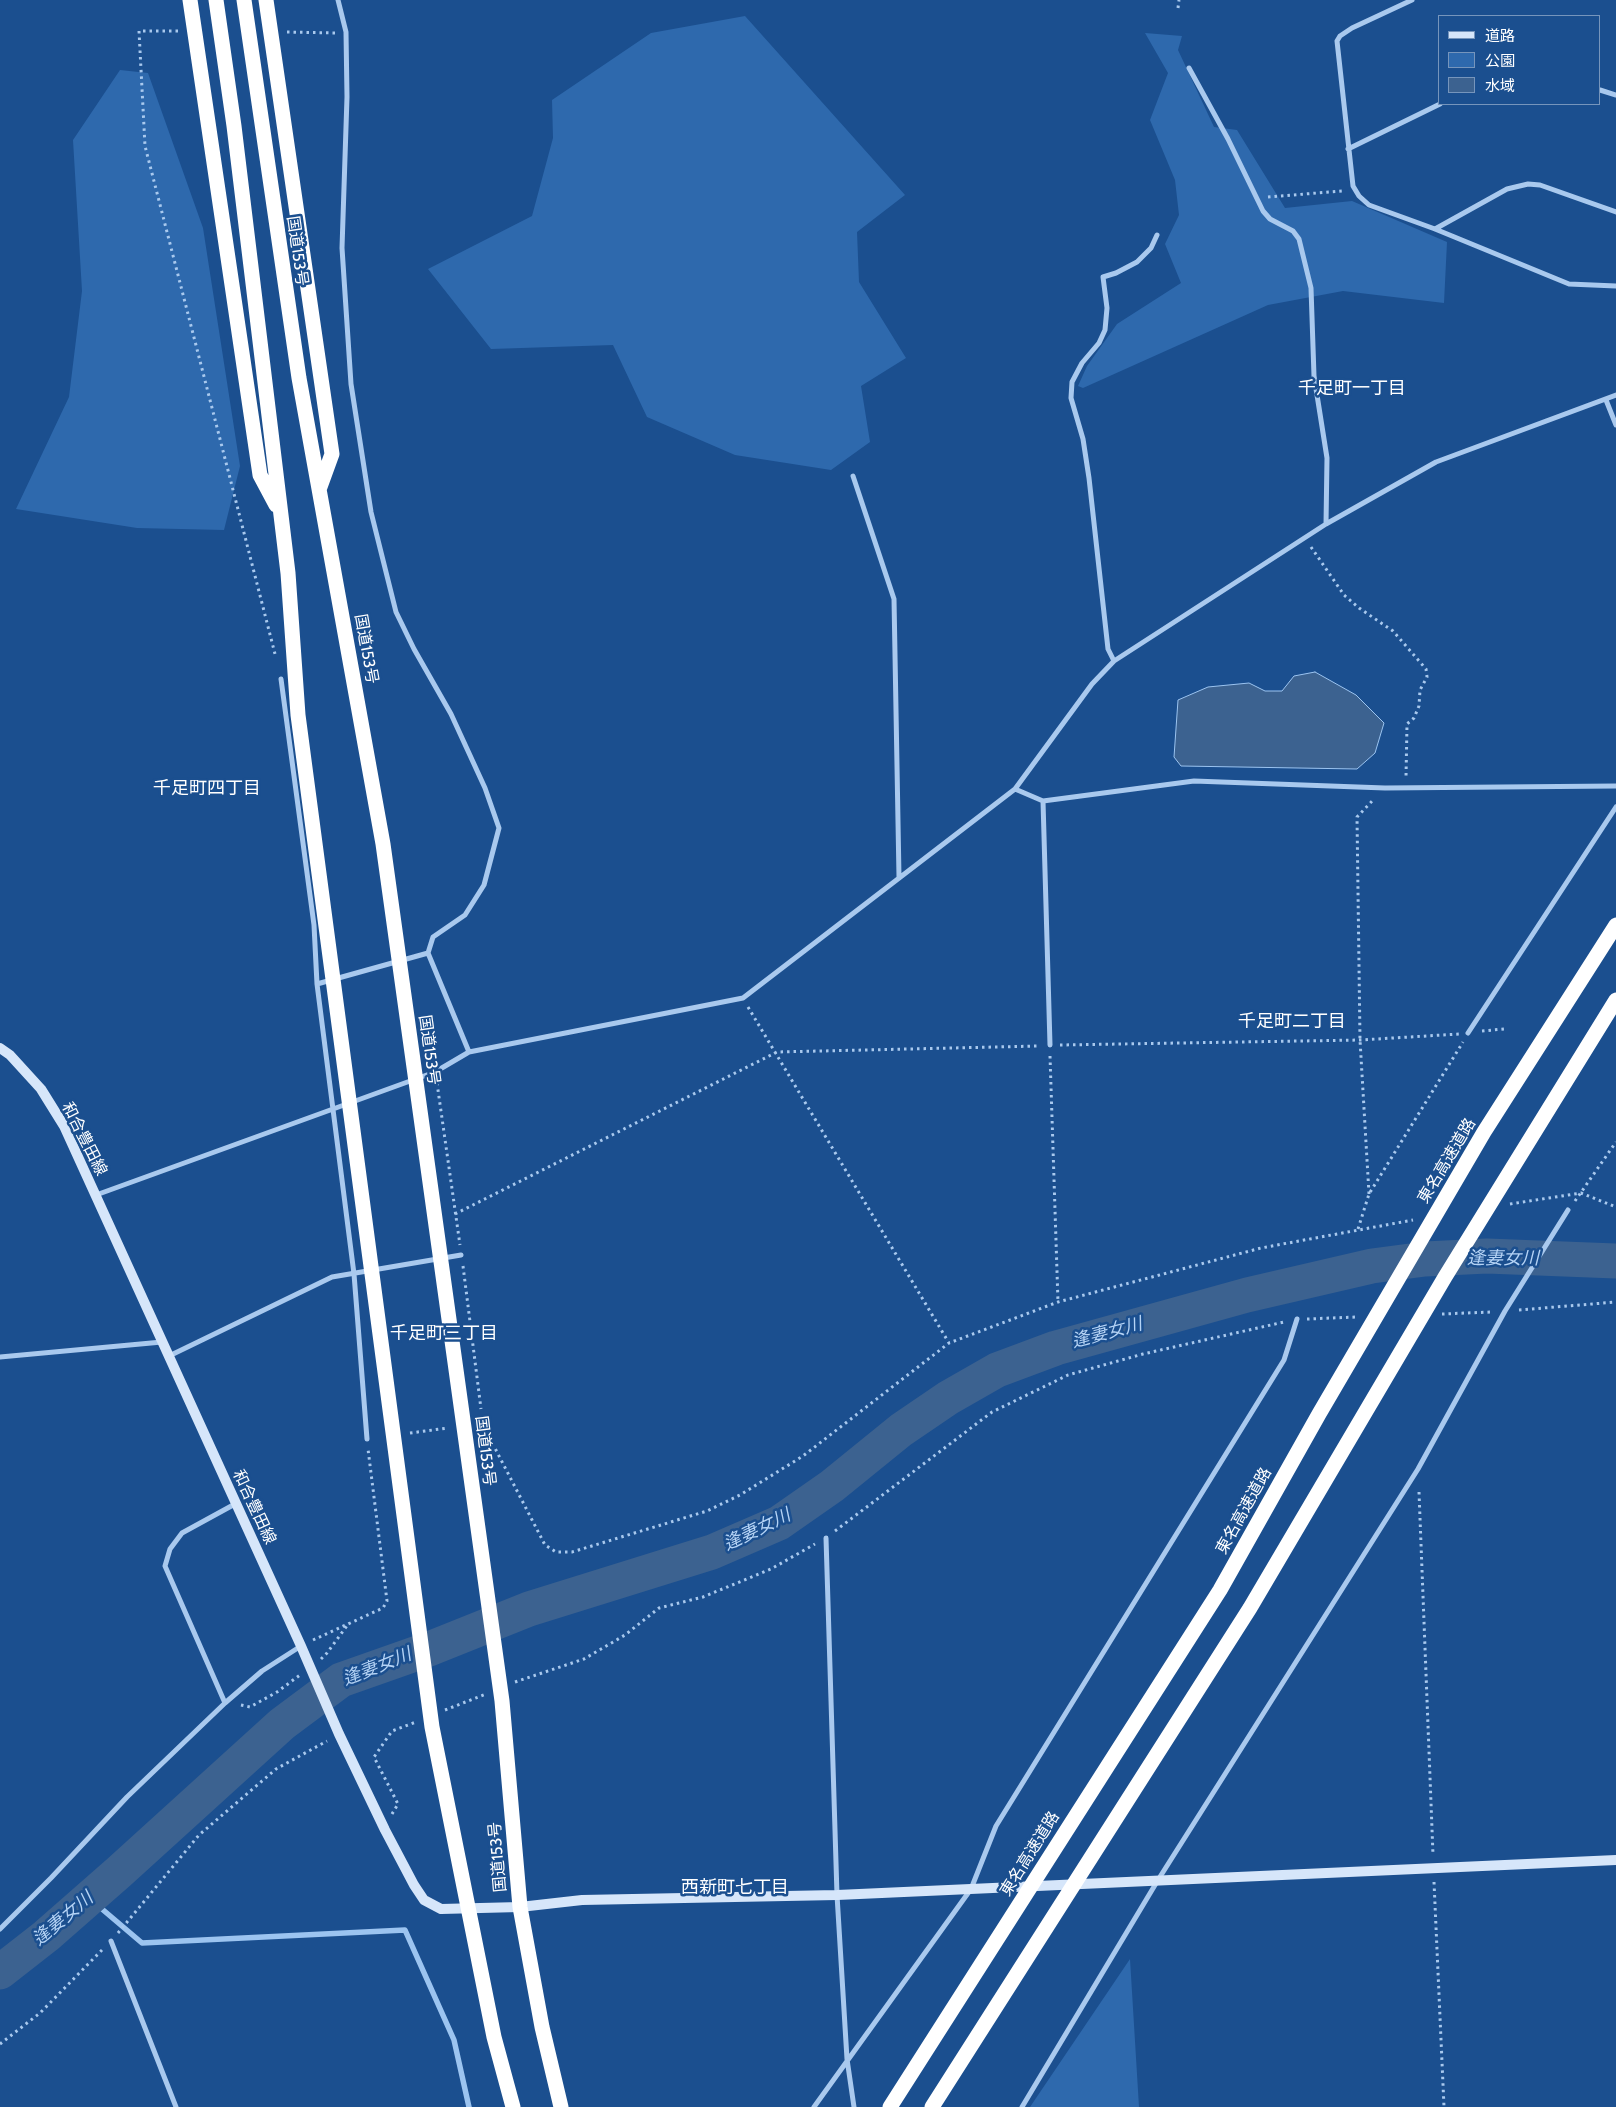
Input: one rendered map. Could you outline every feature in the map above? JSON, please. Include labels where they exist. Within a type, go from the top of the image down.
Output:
[{"type":"highway","points":[[190,0],[260,475],[281,516]]},
{"type":"highway","points":[[216,0],[234,126],[288,573],[298,715],[429,1720],[494,2037],[513,2107]]},
{"type":"highway","name":"国道153号","points":[[244,0],[298,378],[320,488],[383,844],[502,1702],[520,1907],[542,2027],[562,2107]]},
{"type":"highway","points":[[266,0],[332,454],[320,488]]},
{"type":"highway","name":"東名高速道路","points":[[890,2107],[1220,1590],[1319,1414],[1484,1132],[1616,926]]},
{"type":"highway","points":[[932,2107],[1250,1608],[1445,1277],[1616,1000]]},
{"type":"street","points":[[338,0],[346,32],[347,97],[342,248],[350,384],[372,512],[396,612],[414,649],[451,714],[485,788],[499,828],[484,885],[465,915],[433,938],[428,954],[469,1052]]},
{"type":"street","points":[[1412,0],[1352,28],[1340,36],[1337,41],[1348,149],[1355,189],[1359,196],[1368,205],[1436,229],[1568,284],[1616,286]]},
{"type":"street","points":[[1189,68],[1228,139],[1255,198],[1270,219],[1294,231],[1299,239],[1311,288],[1314,376],[1327,458],[1326,524]]},
{"type":"street","points":[[1601,90],[1616,96]]},
{"type":"street","points":[[1348,149],[1438,105]]},
{"type":"street","points":[[1436,229],[1507,189],[1528,184],[1540,185],[1616,212]]},
{"type":"street","points":[[1114,660],[1108,649],[1089,478],[1083,439],[1071,398],[1072,382],[1082,363],[1098,343],[1105,330],[1107,308],[1103,277],[1116,274],[1137,262],[1151,248],[1157,236]]},
{"type":"street","points":[[96,1195],[435,1072],[469,1052],[743,998],[1015,789],[1092,684],[1114,660],[1326,524],[1436,462],[1616,396]]},
{"type":"street","points":[[1606,400],[1616,425]]},
{"type":"street","points":[[853,476],[894,599],[899,877]]},
{"type":"street","points":[[281,679],[314,925],[317,984],[331,1110],[354,1274],[367,1439]]},
{"type":"street","points":[[1015,789],[1044,800],[1194,781],[1385,788],[1616,786]]},
{"type":"street","points":[[1044,800],[1050,1045]]},
{"type":"street","points":[[1468,1033],[1616,807]]},
{"type":"street","points":[[317,984],[428,954]]},
{"type":"street","name":"和合豊田線","points":[[0,1048],[10,1055],[41,1089],[64,1126],[303,1650],[339,1734],[385,1830],[424,1900],[441,1909],[520,1907],[582,1900],[837,1895],[1616,1860]]},
{"type":"street","points":[[1022,2107],[1158,1880],[1418,1469],[1505,1311],[1568,1210]]},
{"type":"street","points":[[169,1356],[332,1277],[462,1255]]},
{"type":"street","points":[[814,2107],[846,2059],[971,1889],[996,1826],[1284,1360],[1297,1319]]},
{"type":"street","points":[[0,1357],[162,1342]]},
{"type":"street","points":[[225,1703],[165,1566],[170,1549],[182,1533],[235,1504]]},
{"type":"street","points":[[826,1538],[837,1895],[846,2059],[854,2107]]},
{"type":"street","points":[[0,1929],[127,1797],[225,1703],[262,1671],[303,1650]]},
{"type":"street","points":[[113,1939],[176,2107]]},
{"type":"path","points":[[1178,8],[1179,0]]},
{"type":"path","points":[[145,30],[139,31],[145,146],[281,679]]},
{"type":"path","points":[[1255,198],[1355,189]]},
{"type":"path","points":[[1305,538],[1344,595],[1359,608],[1393,631],[1426,669],[1426,677],[1420,690],[1419,706],[1414,718],[1407,724],[1406,788]]},
{"type":"path","points":[[1369,1194],[1360,1040],[1357,816],[1385,788]]},
{"type":"path","points":[[743,998],[777,1052],[949,1343]]},
{"type":"path","points":[[456,1214],[777,1052],[1360,1040],[1468,1033]]},
{"type":"path","points":[[473,1425],[482,1423],[546,1545],[556,1552],[572,1552],[707,1511],[740,1495],[803,1456],[949,1343],[1058,1302],[1261,1248],[1358,1228],[1369,1194],[1468,1033]]},
{"type":"path","points":[[1050,1045],[1058,1302]]},
{"type":"path","points":[[1568,1210],[1616,1142]]},
{"type":"path","points":[[1581,1193],[1616,1207]]},
{"type":"path","points":[[1436,1314],[1505,1311],[1616,1302]]},
{"type":"path","points":[[507,1685],[584,1658],[625,1635],[659,1608],[703,1597],[771,1569],[826,1538],[992,1412],[1068,1375],[1143,1354],[1297,1319],[1366,1317]]},
{"type":"path","points":[[405,1434],[454,1427]]},
{"type":"path","points":[[303,1650],[349,1622],[382,1608],[387,1601],[367,1439]]},
{"type":"path","points":[[1418,1469],[1444,2107]]},
{"type":"path","points":[[313,1664],[327,1653],[349,1622]]},
{"type":"path","points":[[225,1703],[250,1707],[277,1692],[306,1670]]},
{"type":"path","points":[[385,1830],[398,1804],[374,1756],[392,1731],[429,1720],[490,1692]]},
{"type":"path","points":[[0,2044],[40,2013],[113,1939],[199,1836],[276,1769],[339,1734]]},
{"type":"green space","points":[[745,16],[905,195],[857,232],[859,282],[906,358],[861,386],[870,442],[831,470],[735,455],[647,417],[613,345],[491,349],[428,269],[532,216],[553,138],[552,100],[651,33]]},
{"type":"green space","points":[[1145,33],[1182,36],[1178,50],[1214,127],[1237,130],[1285,208],[1352,201],[1447,242],[1444,303],[1343,291],[1268,305],[1083,388],[1078,386],[1087,366],[1117,324],[1181,283],[1165,244],[1179,215],[1175,180],[1150,120],[1168,73]]},
{"type":"green space","points":[[120,70],[148,73],[203,228],[240,466],[224,530],[137,528],[16,509],[69,397],[82,291],[73,140]]},
{"type":"green space","points":[[1130,1959],[1139,2107],[1030,2107]]},
{"type":"water","points":[[1315,672],[1356,695],[1384,723],[1375,753],[1357,769],[1181,766],[1174,757],[1178,700],[1208,687],[1249,683],[1265,691],[1282,691],[1294,676]]},
{"type":"waterway","name":"逢妻女川","points":[[0,1972],[46,1936],[119,1872],[282,1724],[341,1680],[429,1649],[529,1609],[712,1552],[779,1523],[832,1486],[901,1430],[948,1398],[997,1370],[1056,1348],[1247,1295],[1372,1266],[1425,1259],[1487,1256],[1616,1261]]},
{"type":"waterway","points":[[89,1898],[142,1943],[405,1930],[454,2040],[469,2107]]},
{"type":"district","name":"千足町一丁目","points":[[1352,389]]},
{"type":"district","name":"千足町四丁目","points":[[207,789]]},
{"type":"district","name":"千足町二丁目","points":[[1292,1022]]},
{"type":"district","name":"千足町三丁目","points":[[444,1334]]},
{"type":"district","name":"西新町七丁目","points":[[735,1888]]}]
